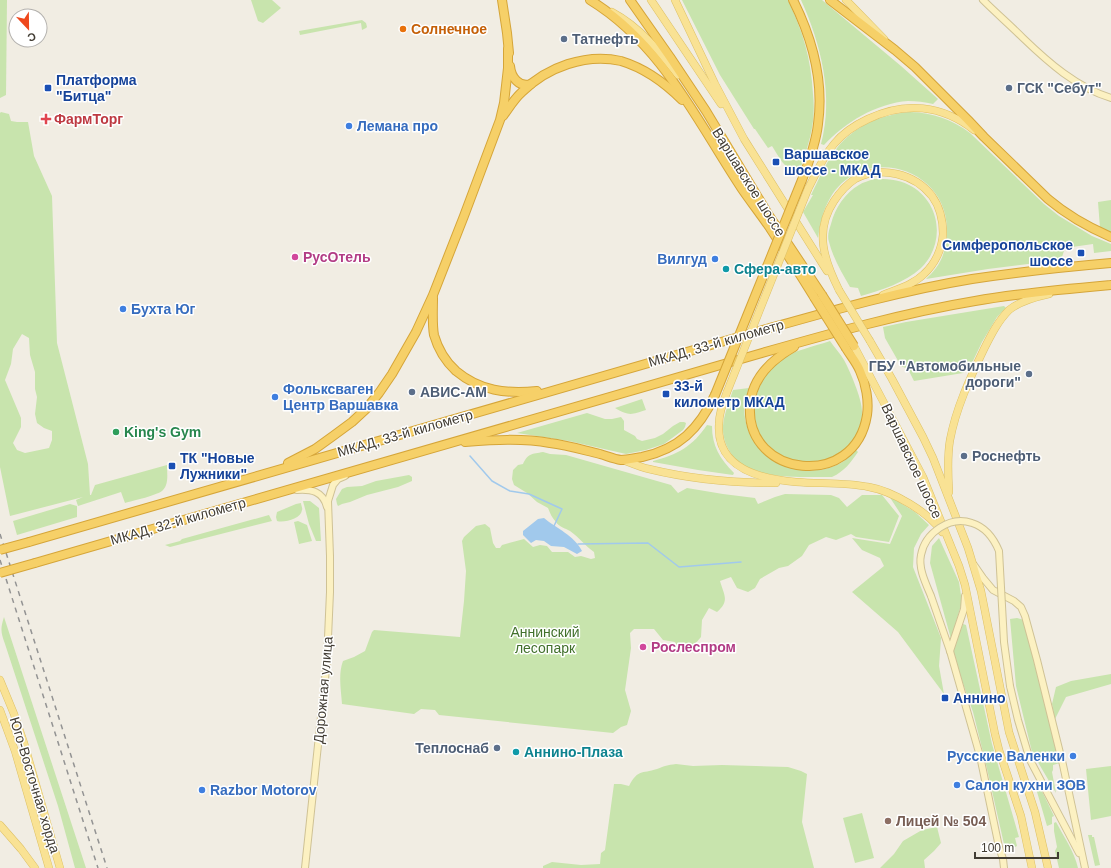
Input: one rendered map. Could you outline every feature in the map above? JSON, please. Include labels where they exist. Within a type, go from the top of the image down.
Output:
[{"type":"highway","points":[[502,0],[507,33],[510,70],[512,76],[522,85],[528,85],[547,73],[572,63],[596,59],[620,61],[642,70],[667,85],[696,114]]},
{"type":"highway","points":[[630,0],[706,111]]},
{"type":"highway","points":[[434,447],[487,440],[531,440],[566,446],[620,460],[664,451],[686,437],[695,428],[710,406],[715,395],[802,180],[816,138],[819,119],[817,71],[814,55],[805,26],[793,0]]},
{"type":"highway","points":[[830,0],[896,50],[933,84],[1032,185],[1059,208],[1082,224],[1111,237]]},
{"type":"highway","points":[[591,1],[619,21],[648,49],[666,70],[696,114],[743,189],[818,296],[860,371],[865,386],[867,410],[866,422],[861,435],[854,446],[844,456],[825,465],[803,466],[790,464],[777,459],[767,451],[759,442],[752,429],[749,415],[753,390],[768,366],[779,356],[794,347],[823,335]]},
{"type":"highway","points":[[250,478],[276,469],[315,449],[352,422],[366,409],[392,374],[416,332],[433,295],[500,120],[504,103],[508,68],[508,49]]},
{"type":"highway","points":[[500,120],[512,103],[535,81]]},
{"type":"highway","name":"Варшавское шоссе","points":[[706,111],[818,296],[854,346]]},
{"type":"highway","name":"МКАД, 33-й километр","points":[[328,455],[845,307],[905,292],[971,279],[1036,270],[1111,263]]},
{"type":"highway","name":"МКАД, 33-й километр","points":[[355,470],[823,335],[878,321],[1013,295],[1111,285]]},
{"type":"highway","points":[[433,295],[434,333],[437,345],[451,366],[474,384],[505,392],[522,393],[577,384]]},
{"type":"highway","name":"МКАД, 32-й километр","points":[[0,550],[328,455]]},
{"type":"highway","name":"МКАД, 32-й километр","points":[[0,573],[355,470]]},
{"type":"main road","points":[[651,0],[744,139]]},
{"type":"main road","name":"Варшавское шоссе","points":[[675,0],[744,139],[870,341],[923,437],[964,534],[974,565],[981,592],[1009,732],[1035,812],[1048,868]]},
{"type":"main road","points":[[846,0],[896,50]]},
{"type":"main road","points":[[983,0],[1047,61],[1060,71],[1088,89],[1111,98]]},
{"type":"main road","name":"Варшавское шоссе","points":[[591,1],[618,16],[650,41],[706,111]]},
{"type":"main road","points":[[798,482],[772,480],[743,470],[732,462],[725,453],[721,444],[719,425],[726,392],[808,189],[821,163],[839,139],[852,128],[886,112],[909,107],[945,113],[959,120],[984,137]]},
{"type":"main road","points":[[839,290],[826,260],[822,235],[828,213],[838,194],[856,179],[878,172],[889,172],[901,175],[920,184],[933,197],[941,216],[943,238],[937,258],[931,267],[913,282],[892,291],[845,307]]},
{"type":"main road","points":[[949,498],[948,455],[950,440],[958,409],[976,364],[995,328],[1002,318],[1018,304],[1036,297],[1074,288]]},
{"type":"main road","name":"Варшавское шоссе","points":[[854,346],[923,477],[965,585],[999,750],[1021,816],[1032,868]]},
{"type":"main road","points":[[860,371],[889,411]]},
{"type":"main road","points":[[620,460],[648,469],[678,475],[717,480],[759,483],[829,482],[870,487],[902,499],[916,508],[940,529],[949,541]]},
{"type":"main road","name":"Дорожная улица","points":[[305,868],[327,660],[330,592],[328,501],[333,485],[338,479],[355,470]]},
{"type":"main road","points":[[283,491],[314,491],[326,502],[328,511]]},
{"type":"main road","points":[[1008,868],[999,847],[980,756],[950,651],[921,565],[921,555],[925,543],[932,533],[951,523],[962,521],[981,527],[990,535],[999,551],[1004,642],[1010,686],[1018,720],[1030,760],[1071,836],[1084,866]]},
{"type":"main road","points":[[974,565],[994,590],[1014,601],[1021,607],[1027,621],[1063,765],[1084,866]]},
{"type":"main road","points":[[950,651],[964,609],[965,585]]},
{"type":"main road","name":"Юго-Восточная хорда","points":[[0,680],[24,743],[60,868]]},
{"type":"main road","name":"Юго-Восточная хорда","points":[[0,710],[15,751],[49,868]]},
{"type":"main road","points":[[0,825],[35,868]]},
{"type":"main road","points":[[1003,859],[1004,868]]},
{"type":"green space","points":[[0,0],[7,0],[6,95],[0,98]]},
{"type":"green space","points":[[251,0],[272,0],[281,8],[263,23],[258,21]]},
{"type":"green space","points":[[682,0],[788,0],[798,23],[808,57],[814,101],[812,128],[799,174],[786,166],[772,146],[768,148],[754,129],[720,75]]},
{"type":"green space","points":[[801,0],[822,0],[938,99],[933,104],[908,101],[873,110],[841,129],[824,145],[821,144],[825,126],[826,89],[820,52]]},
{"type":"green space","points":[[362,20],[366,23],[367,27],[362,30],[361,23],[300,35],[299,31]]},
{"type":"green space","points":[[910,112],[935,115],[949,120],[963,128],[1044,204],[1059,216],[1092,236],[1111,244],[1111,251],[1094,253],[1093,244],[1065,248],[1062,257],[1052,261],[926,279],[939,264],[944,250],[947,231],[943,208],[933,190],[918,177],[899,169],[879,167],[859,172],[842,183],[826,206],[818,238],[803,212],[813,195],[811,195],[833,153],[844,140],[860,127],[890,115]]},
{"type":"green space","points":[[0,113],[9,114],[11,121],[28,122],[34,156],[52,196],[57,343],[88,464],[90,495],[95,485],[167,465],[166,485],[161,492],[125,503],[121,492],[78,506],[76,500],[83,497],[10,516],[0,467]],"holes":[[[22,334],[29,338],[30,355],[35,372],[35,389],[37,397],[35,414],[37,423],[52,431],[52,440],[49,448],[25,453],[17,450],[13,443],[21,427],[21,418],[5,380],[11,364],[13,349]]]},
{"type":"green space","points":[[874,179],[896,180],[909,185],[920,192],[928,201],[933,212],[937,235],[929,258],[915,273],[892,285],[861,296],[858,288],[850,287],[835,260],[828,240],[828,235],[835,212],[849,192],[864,182]]},
{"type":"green space","points":[[1111,200],[1111,233],[1100,228],[1098,202]]},
{"type":"green space","points":[[1004,306],[1006,308],[997,317],[982,342],[971,365],[963,373],[914,381],[908,369],[901,366],[885,338],[883,327]]},
{"type":"green space","points":[[830,341],[844,360],[858,392],[862,411],[860,426],[854,440],[849,446],[830,459],[822,462],[803,462],[793,460],[775,452],[761,437],[754,415],[756,396],[761,383],[768,372],[781,359],[798,351]]},
{"type":"green space","points":[[749,388],[744,410],[751,437],[762,452],[778,463],[802,470],[825,469],[846,460],[856,450],[858,452],[844,469],[832,477],[795,477],[767,474],[750,469],[737,461],[732,455],[725,442],[723,434],[726,412],[733,390]]},
{"type":"green space","points":[[642,399],[646,410],[630,414],[615,408]]},
{"type":"green space","points":[[587,413],[605,419],[621,417],[624,421],[624,430],[642,441],[655,438],[663,434],[680,422],[686,423],[683,430],[664,444],[646,450],[626,454],[569,441],[517,433]]},
{"type":"green space","points":[[707,425],[712,426],[715,446],[725,463],[734,473],[733,475],[653,462],[684,449],[696,439]]},
{"type":"green space","name":"Аннинский лесопарк","points":[[543,452],[566,455],[671,485],[678,493],[687,488],[755,498],[758,504],[785,494],[831,495],[839,498],[847,507],[862,495],[882,495],[899,516],[889,542],[856,537],[851,534],[836,540],[826,537],[809,545],[802,556],[788,566],[779,568],[760,579],[755,588],[748,592],[737,588],[731,577],[720,581],[725,598],[724,604],[717,612],[709,608],[702,620],[701,637],[688,652],[680,652],[675,642],[663,640],[654,629],[634,629],[630,633],[631,648],[625,690],[631,711],[627,725],[621,727],[613,733],[439,715],[435,710],[421,709],[414,714],[342,704],[340,677],[343,661],[365,651],[374,630],[460,637],[466,571],[462,541],[464,537],[476,526],[485,524],[490,528],[493,543],[496,548],[500,548],[502,545],[524,539],[533,547],[540,545],[547,546],[552,552],[568,552],[575,557],[581,556],[591,559],[595,558],[594,552],[573,533],[557,524],[548,508],[514,485],[512,479],[513,470],[518,465],[523,464],[529,456]]},
{"type":"green space","points":[[409,475],[412,477],[412,481],[398,487],[367,495],[338,506],[337,504],[336,499],[342,489]]},
{"type":"green space","points":[[889,496],[915,512],[929,525],[921,534],[914,548],[913,567],[941,638],[939,666],[944,694],[898,632],[852,592],[884,566],[880,558],[862,550],[852,538],[890,544],[902,516]]},
{"type":"green space","points":[[303,501],[310,501],[319,508],[321,541],[316,541],[309,524]]},
{"type":"green space","points":[[301,503],[302,509],[299,516],[288,521],[277,521],[277,512]]},
{"type":"green space","points":[[70,504],[77,506],[77,517],[17,535],[13,521]]},
{"type":"green space","points":[[269,515],[272,521],[170,547],[165,545],[180,541],[182,539]]},
{"type":"green space","points":[[298,521],[307,525],[312,541],[299,544],[294,522]]},
{"type":"green space","points":[[939,538],[959,582],[962,602],[951,639],[930,563],[932,546]]},
{"type":"green space","points":[[4,617],[86,868],[75,868],[58,806],[3,637],[2,625]]},
{"type":"green space","points":[[1017,618],[1024,620],[1060,763],[1053,765],[1052,772],[1056,793],[1032,752],[1016,686],[1010,619]]},
{"type":"green space","points":[[963,624],[966,625],[992,744],[1019,837],[1015,838],[1017,846],[1015,847],[1004,844],[973,712],[952,652]]},
{"type":"green space","points":[[1111,674],[1111,684],[1066,697],[1055,719],[1052,704],[1056,687],[1071,681]]},
{"type":"green space","points":[[676,764],[693,766],[722,765],[788,767],[807,774],[802,822],[814,868],[543,868],[543,866],[552,862],[581,865],[600,864],[601,853],[605,850],[614,784],[629,786],[635,777],[640,773]]},
{"type":"green space","points":[[1111,766],[1111,816],[1091,820],[1086,769]]},
{"type":"green space","points":[[1038,783],[1054,816],[1052,817],[1052,824],[1047,826],[1035,785]]},
{"type":"green space","points":[[862,813],[874,858],[855,863],[843,818]]},
{"type":"green space","points":[[1056,822],[1071,850],[1078,868],[1059,868],[1055,851],[1057,847],[1054,823]]},
{"type":"green space","points":[[937,827],[941,843],[924,860],[925,868],[880,868],[894,854],[903,841],[922,830]]},
{"type":"green space","points":[[1088,835],[1092,835],[1092,837],[1094,837],[1100,865],[1095,866]]},
{"type":"water","points":[[544,518],[570,536],[579,545],[582,551],[577,554],[564,547],[551,546],[544,541],[536,540],[531,543],[523,535],[523,531],[538,519]]},
{"type":"waterway","points":[[470,456],[492,481],[510,491],[529,494],[562,509],[554,528]]},
{"type":"waterway","points":[[578,544],[648,543],[679,567],[741,562]]},
{"type":"railway","points":[[0,534],[107,868]]},
{"type":"railway","points":[[0,560],[98,868]]},
{"type":"place","name":"Солнечное","points":[[403,29]]},
{"type":"place","name":"Татнефть","points":[[564,39]]},
{"type":"place","name":"Платформа \"Битца\"","points":[[48,88]]},
{"type":"place","name":"ГСК \"Себут\"","points":[[1009,88]]},
{"type":"place","name":"ФармТорг","points":[[46,119]]},
{"type":"place","name":"Лемана про","points":[[349,126]]},
{"type":"place","name":"Варшавское шоссе - МКАД","points":[[776,162]]},
{"type":"place","name":"Симферопольское шоссе","points":[[1081,253]]},
{"type":"place","name":"РусОтель","points":[[295,257]]},
{"type":"place","name":"Вилгуд","points":[[715,259]]},
{"type":"place","name":"Сфера-авто","points":[[726,269]]},
{"type":"place","name":"Бухта Юг","points":[[123,309]]},
{"type":"place","name":"ГБУ \"Автомобильные дороги\"","points":[[1029,374]]},
{"type":"place","name":"АВИС-АМ","points":[[412,392]]},
{"type":"place","name":"33-й километр МКАД","points":[[666,394]]},
{"type":"place","name":"Фольксваген Центр Варшавка","points":[[275,397]]},
{"type":"place","name":"King's Gym","points":[[116,432]]},
{"type":"place","name":"Роснефть","points":[[964,456]]},
{"type":"place","name":"ТК \"Новые Лужники\"","points":[[172,466]]},
{"type":"place","name":"Рослеспром","points":[[643,647]]},
{"type":"place","name":"Аннино","points":[[945,698]]},
{"type":"place","name":"Теплоснаб","points":[[497,748]]},
{"type":"place","name":"Аннино-Плаза","points":[[516,752]]},
{"type":"place","name":"Русские Валенки","points":[[1073,756]]},
{"type":"place","name":"Салон кухни ЗОВ","points":[[957,785]]},
{"type":"place","name":"Razbor Motorov","points":[[202,790]]},
{"type":"place","name":"Лицей № 504","points":[[888,821]]}]
